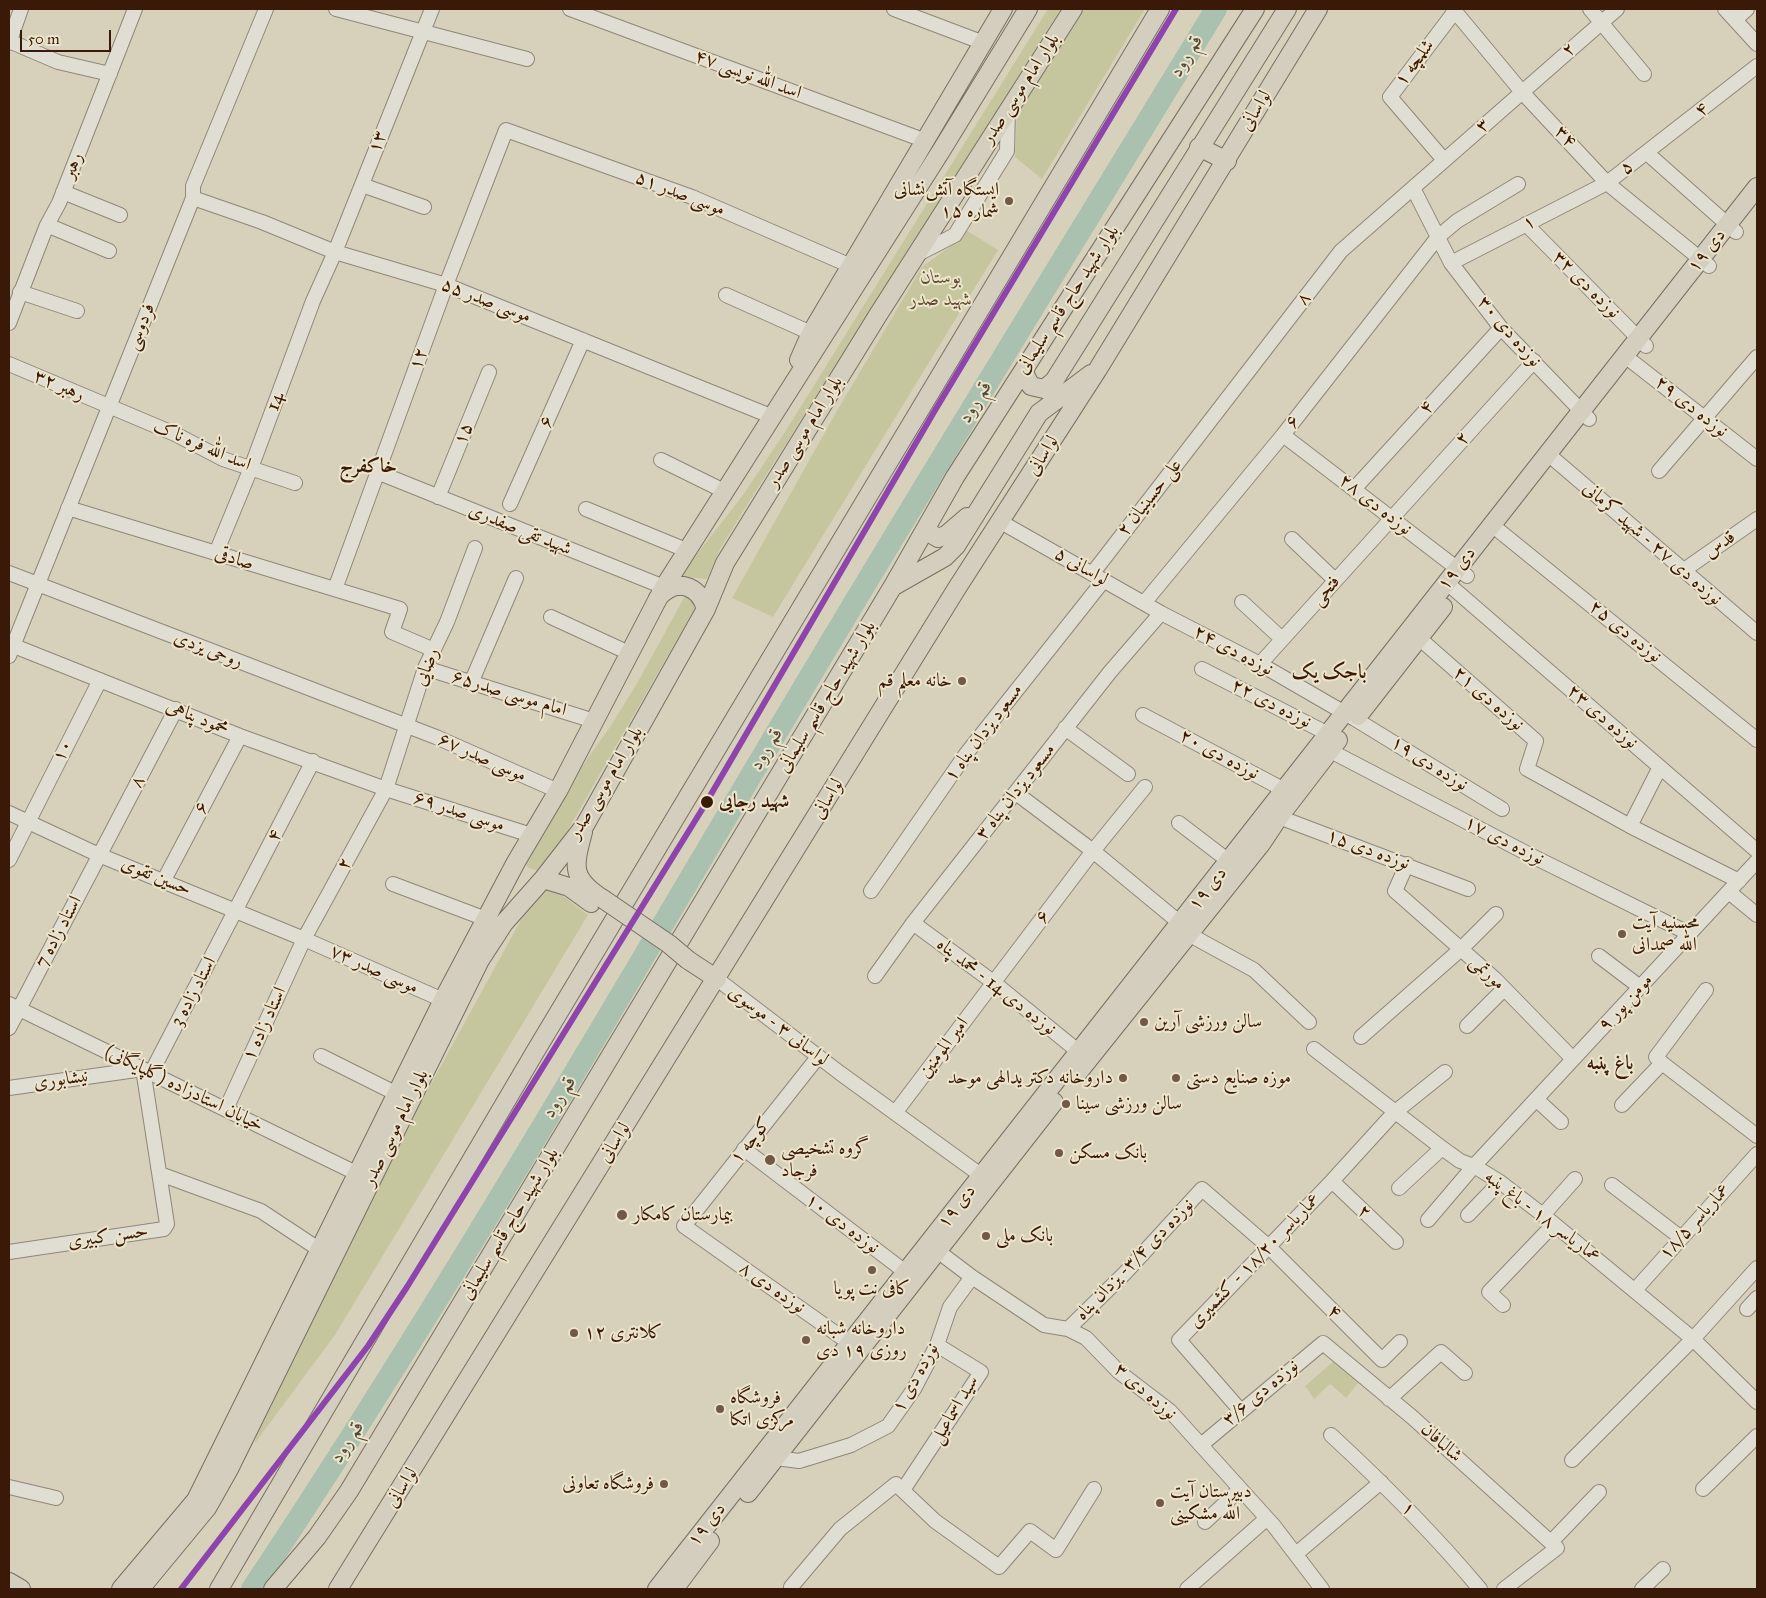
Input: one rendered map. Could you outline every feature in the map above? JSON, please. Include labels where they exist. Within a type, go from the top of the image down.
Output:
[{"type":"main road","points":[[773,417],[811,333],[1003,9]]},
{"type":"main road","name":"بلوار امام موسی صدر","points":[[121,1589],[196,1500],[443,1000],[516,862],[558,791],[660,594],[1028,9]]},
{"type":"main road","name":"بلوار امام موسی صدر","points":[[140,1589],[207,1508],[229,1469],[476,967],[504,923],[542,881],[585,825],[706,609],[725,563],[915,256],[1073,9]]},
{"type":"main road","points":[[219,1589],[540,1043],[1160,9]]},
{"type":"main road","name":"بلوار شهید حاج قاسم سلیمانی","points":[[273,1589],[317,1537],[376,1447],[925,530],[1027,364],[1255,9]]},
{"type":"main road","name":"لواسانی","points":[[1027,364],[1024,373],[1028,383],[1035,388],[1048,387],[1092,321],[1287,9]]},
{"type":"main road","name":"لواسانی","points":[[338,1589],[717,979],[957,588],[1098,369],[1227,161],[1318,9]]},
{"type":"main road","points":[[1199,147],[1227,161]]},
{"type":"main road","name":"۱۹ دی","points":[[674,1589],[769,1457],[987,1180],[1230,862],[1290,793],[1732,228],[1757,187]]},
{"type":"main road","name":"۱۹ دی","points":[[1732,228],[1757,204]]},
{"type":"main road","points":[[893,586],[945,557],[956,546],[1039,413],[1098,369]]},
{"type":"main road","points":[[925,530],[938,538],[946,536],[980,505]]},
{"type":"main road","points":[[660,594],[674,586],[685,586],[696,590],[703,598],[706,609]]},
{"type":"main road","name":"۱۹ دی","points":[[1350,716],[1419,638],[1451,586]]},
{"type":"main road","name":"۱۹ دی","points":[[987,1180],[1079,1052],[1181,928],[1261,844],[1273,814]]},
{"type":"main road","points":[[585,825],[576,860],[576,872],[600,903]]},
{"type":"main road","points":[[516,862],[523,877],[569,887],[600,903],[668,944],[694,965],[717,979]]},
{"type":"main road","name":"۱۹ دی","points":[[657,1589],[769,1457]]},
{"type":"main road","points":[[288,1589],[317,1537]]},
{"type":"main road","points":[[9,1582],[21,1589]]},
{"type":"street","points":[[21,9],[9,42],[58,62],[110,74]]},
{"type":"street","name":"رهبر","points":[[9,323],[135,9]]},
{"type":"street","name":"فردوسی","points":[[10,649],[193,198],[193,186],[266,9]]},
{"type":"street","points":[[336,9],[527,59]]},
{"type":"street","name":"۱۳","points":[[336,252],[432,9]]},
{"type":"street","name":"۴۷ اسد الله نویسی","points":[[570,9],[926,141]]},
{"type":"street","points":[[894,9],[984,44]]},
{"type":"street","points":[[1590,9],[1644,74]]},
{"type":"street","name":"۲","points":[[1522,92],[1617,9]]},
{"type":"street","points":[[1725,9],[1757,44]]},
{"type":"street","points":[[1736,19],[1747,9]]},
{"type":"street","name":"۳۴","points":[[1454,10],[1522,92],[1607,183],[1704,263]]},
{"type":"street","name":"۱ شلمچه","points":[[1444,160],[1390,97],[1454,10]]},
{"type":"street","name":"۴","points":[[1647,153],[1757,66]]},
{"type":"street","name":"۳","points":[[1444,160],[1522,92]]},
{"type":"street","name":"موسی صدر ۵۱","points":[[506,130],[692,197],[851,266]]},
{"type":"street","name":"۱۲","points":[[335,590],[446,285],[506,130]]},
{"type":"street","points":[[1647,153],[1732,228]]},
{"type":"street","name":"۵","points":[[1607,183],[1647,153]]},
{"type":"street","points":[[1413,188],[1444,160]]},
{"type":"street","name":"۱","points":[[1451,263],[1607,183]]},
{"type":"street","points":[[1438,237],[1457,221],[1518,184]]},
{"type":"street","points":[[362,185],[424,207]]},
{"type":"street","name":"نوزده دی ۳۰","points":[[1413,188],[1451,263],[1501,328],[1534,360],[1584,415]]},
{"type":"street","name":"۸","points":[[1208,423],[1341,251],[1413,188]]},
{"type":"street","points":[[63,192],[120,215]]},
{"type":"street","name":"موسی صدر ۵۵","points":[[193,198],[262,222],[336,252],[446,285],[773,417]]},
{"type":"street","name":"نوزده دی ۳۲","points":[[1526,224],[1642,342]]},
{"type":"street","points":[[48,226],[109,251]]},
{"type":"street","name":"۶","points":[[1144,603],[1284,435],[1438,237]]},
{"type":"street","name":"14","points":[[216,553],[251,468],[313,300],[336,252]]},
{"type":"street","points":[[20,292],[77,311]]},
{"type":"street","points":[[726,295],[811,333]]},
{"type":"street","name":"۴","points":[[1354,489],[1501,328]]},
{"type":"street","name":"۶","points":[[510,504],[583,340]]},
{"type":"street","points":[[1659,471],[1757,356]]},
{"type":"street","name":"نوزده دی ۲۹","points":[[1629,359],[1757,459]]},
{"type":"street","name":"۲","points":[[1391,517],[1534,360]]},
{"type":"street","name":"رهبر ۳۲","points":[[9,364],[109,408]]},
{"type":"street","name":"۱۵","points":[[438,497],[489,372]]},
{"type":"street","name":"اسد الله فره ناک","points":[[109,408],[175,434],[223,459],[295,483]]},
{"type":"street","name":"۲ علی حسینیان","points":[[1098,577],[1208,423]]},
{"type":"street","name":"نوزده دی ۲۸","points":[[1284,435],[1462,572]]},
{"type":"street","name":"نوزده دی ۲۷ - شهید کرمانی","points":[[1552,458],[1757,633]]},
{"type":"street","points":[[661,460],[724,491]]},
{"type":"street","name":"شهید تقی صفدری","points":[[377,472],[660,594]]},
{"type":"street","name":"صادقی","points":[[68,508],[400,609],[392,632],[434,650]]},
{"type":"street","points":[[586,509],[686,550]]},
{"type":"street","name":"فتحی","points":[[1260,664],[1391,517]]},
{"type":"street","name":"قدس","points":[[1684,570],[1757,519]]},
{"type":"street","name":"لواسانی ۵","points":[[1001,522],[1161,613]]},
{"type":"street","name":"نوزده دی ۲۵","points":[[1496,529],[1757,740]]},
{"type":"street","points":[[1292,539],[1336,580]]},
{"type":"street","name":"رضایی","points":[[386,789],[425,668],[447,622],[475,548]]},
{"type":"street","name":"روحی یزدی","points":[[9,573],[406,728]]},
{"type":"street","name":"۱ مسعود یزدان پناه","points":[[871,891],[966,754],[1098,577]]},
{"type":"street","points":[[471,683],[516,578]]},
{"type":"street","name":"نوزده دی ۲۳","points":[[1451,586],[1757,851]]},
{"type":"street","points":[[1242,602],[1282,639]]},
{"type":"street","name":"نوزده دی ۲۴","points":[[1161,613],[1260,664],[1350,716]]},
{"type":"street","name":"۳ مسعود یزدان پناه","points":[[875,976],[913,924],[1110,672],[1161,613]]},
{"type":"street","points":[[551,617],[629,653]]},
{"type":"street","name":"نوزده دی ۲۱","points":[[1419,638],[1536,741],[1528,769],[1630,826]]},
{"type":"street","name":"محمود پناهی","points":[[10,649],[100,680],[240,736],[386,789]]},
{"type":"street","name":"امام موسی صدر۶۵","points":[[425,668],[594,720]]},
{"type":"street","name":"نوزده دی ۲۲","points":[[1202,669],[1329,743]]},
{"type":"street","name":"۱۰","points":[[9,860],[100,680]]},
{"type":"street","name":"۸","points":[[99,855],[176,709]]},
{"type":"street","name":"نوزده دی ۲۰","points":[[1143,715],[1290,793]]},
{"type":"street","name":"نوزده دی ۱۹","points":[[1350,716],[1502,809]]},
{"type":"street","name":"موسی صدر ۶۷","points":[[406,728],[436,737],[558,791]]},
{"type":"street","points":[[1066,728],[1128,774]]},
{"type":"street","name":"۶","points":[[164,880],[240,736]]},
{"type":"street","name":"نوزده دی ۱۷","points":[[1329,743],[1690,934]]},
{"type":"street","name":"۴","points":[[236,910],[313,761]]},
{"type":"street","points":[[1660,767],[1630,826],[1739,881]]},
{"type":"street","name":"۶","points":[[992,982],[1093,851],[1146,787]]},
{"type":"street","name":"۲","points":[[304,939],[386,789]]},
{"type":"street","name":"موسی صدر ۶۹","points":[[386,789],[531,835]]},
{"type":"street","points":[[1016,793],[1093,851],[1181,928],[1254,970],[1309,1022]]},
{"type":"street","name":"حسین تقوی","points":[[9,813],[99,855],[164,880],[304,939]]},
{"type":"street","name":"نوزده دی ۱۵","points":[[1273,814],[1468,889]]},
{"type":"street","points":[[1179,823],[1230,862]]},
{"type":"street","name":"استاد زاده 7","points":[[9,1028],[14,1007],[99,855]]},
{"type":"street","name":"مومن پور ۹","points":[[1428,1220],[1474,1166],[1757,862]]},
{"type":"street","name":"مورتمی","points":[[1407,864],[1396,891],[1504,989],[1573,1060]]},
{"type":"street","points":[[393,884],[486,919]]},
{"type":"street","points":[[1729,892],[1757,915]]},
{"type":"street","name":"استاد زاده 3","points":[[147,1071],[236,910]]},
{"type":"street","points":[[1361,1037],[1461,949],[1496,914]]},
{"type":"street","name":"نوزده دی 14 - محمد پناه","points":[[913,924],[992,982],[1079,1052]]},
{"type":"street","name":"موسی صدر ۷۳","points":[[304,939],[443,1000]]},
{"type":"street","name":"استاد زاده ۱","points":[[226,1109],[304,939]]},
{"type":"street","points":[[1599,956],[1640,987]]},
{"type":"street","name":"لواسانی ۳ - موسوی","points":[[717,979],[818,1057],[987,1180]]},
{"type":"street","name":"امیر المومنین","points":[[895,1113],[992,982]]},
{"type":"street","points":[[1466,1026],[1504,989]]},
{"type":"street","points":[[1706,990],[1656,1057],[1757,1136]]},
{"type":"street","name":"خیابان استادزاده (گلپایگانی)","points":[[14,1007],[358,1174]]},
{"type":"street","name":"عماریاسر ۱۸ - باغ پنبه","points":[[1314,1049],[1394,1113],[1442,1148],[1460,1161],[1474,1166],[1500,1182],[1548,1219],[1693,1339],[1757,1402]]},
{"type":"street","points":[[321,1056],[397,1094]]},
{"type":"street","name":"کوچه ۱","points":[[684,1226],[818,1057]]},
{"type":"street","points":[[1622,1105],[1662,1063]]},
{"type":"street","name":"نیشابوری","points":[[9,1088],[147,1071]]},
{"type":"street","name":"حسن کبیری","points":[[9,1252],[164,1229],[167,1224],[147,1071]]},
{"type":"street","name":"عماریاسر ۱۸/۲۰ - کشمیری","points":[[1240,1410],[1179,1340],[1332,1182],[1394,1113],[1445,1072]]},
{"type":"street","points":[[1536,1099],[1561,1122]]},
{"type":"street","points":[[1399,1188],[1442,1148]]},
{"type":"street","name":"نوزده دی ۱۰","points":[[744,1150],[911,1276]]},
{"type":"street","name":"عماریاسر ۱۸/۵","points":[[1635,1290],[1680,1237],[1757,1154]]},
{"type":"street","points":[[160,1174],[261,1211],[320,1250]]},
{"type":"street","points":[[1503,1305],[1489,1292],[1548,1219],[1576,1179]]},
{"type":"street","name":"۲","points":[[1332,1182],[1396,1242]]},
{"type":"street","points":[[1468,1215],[1500,1182]]},
{"type":"street","points":[[1612,1186],[1680,1237]]},
{"type":"street","name":"نوزده دی ۳/۴- یزدان پناه","points":[[1068,1330],[1126,1273],[1202,1189],[1269,1247]]},
{"type":"street","name":"نوزده دی ۸","points":[[684,1226],[855,1347]]},
{"type":"street","name":"۴","points":[[1269,1247],[1382,1360],[1400,1342]]},
{"type":"street","name":"نوزده دی ۳","points":[[933,1248],[972,1277],[1044,1325],[1068,1330],[1086,1338],[1119,1372],[1170,1411],[1274,1526],[1322,1589]]},
{"type":"street","points":[[1572,1460],[1693,1339],[1757,1268]]},
{"type":"street","name":"نوزده دی ۱","points":[[769,1457],[800,1461],[851,1445],[888,1426],[914,1389],[937,1345],[950,1307],[972,1277]]},
{"type":"street","points":[[1747,1309],[1757,1298]]},
{"type":"street","name":"نوزده دی ۳/۶","points":[[1201,1445],[1322,1342]]},
{"type":"street","name":"شالبافان","points":[[1322,1342],[1554,1545]]},
{"type":"street","name":"سید اسماعیل","points":[[900,1487],[981,1372],[937,1345]]},
{"type":"street","points":[[1389,1399],[1441,1352],[1465,1373]]},
{"type":"street","name":"۱","points":[[1331,1435],[1381,1482],[1445,1547],[1480,1589]]},
{"type":"street","points":[[1703,1489],[1757,1436]]},
{"type":"street","points":[[1296,1554],[1381,1482]]},
{"type":"street","points":[[9,1487],[56,1498]]},
{"type":"street","points":[[791,1587],[840,1529],[900,1487],[935,1520],[999,1567],[1030,1531],[1056,1550],[1094,1489]]},
{"type":"street","points":[[1205,1522],[1240,1490]]},
{"type":"street","points":[[1504,1589],[1554,1545],[1599,1492]]},
{"type":"street","points":[[1187,1589],[1266,1519]]},
{"type":"street","points":[[1642,1589],[1663,1568]]},
{"type":"green space","points":[[1048,9],[1061,9],[749,502],[720,549],[707,579],[686,577],[677,580],[743,495],[785,432]]},
{"type":"green space","points":[[1085,9],[1145,9],[1042,179],[1015,157],[1017,113]]},
{"type":"green space","name":"بوستان شهید صدر","points":[[966,230],[998,250],[773,617],[732,598],[834,416],[922,267],[959,240]]},
{"type":"green space","points":[[685,596],[693,600],[695,608],[561,842],[538,871],[527,867],[526,861],[565,790],[612,724],[640,678]]},
{"type":"green space","points":[[550,886],[588,915],[335,1335],[255,1443],[258,1427],[402,1137],[528,907]]},
{"type":"green space","points":[[1334,1361],[1359,1382],[1346,1398],[1330,1384],[1314,1399],[1305,1386]]},
{"type":"waterway","name":"قم رود","points":[[252,1589],[325,1478],[465,1254],[907,515],[1216,9]]},
{"type":"railway","points":[[181,1589],[368,1346],[407,1287],[703,808],[934,412],[1176,9]]},
{"type":"transit line","points":[[181,1589],[368,1346],[407,1287],[703,808],[934,412],[1176,9]]},
{"type":"place","name":"ایستگاه آتش‌نشانی شماره ۱۵","points":[[1009,201]]},
{"type":"place","name":"خانه معلم قم","points":[[962,681]]},
{"type":"place","name":"شهید رجایی","points":[[707,802]]},
{"type":"place","name":"محسنیه آیت الله صمدانی","points":[[1622,934]]},
{"type":"place","name":"سالن ورزشی آرین","points":[[1144,1022]]},
{"type":"place","name":"داروخانه دکتر یدالهی موحد","points":[[1123,1078]]},
{"type":"place","name":"موزه صنایع دستی","points":[[1176,1078]]},
{"type":"place","name":"سالن ورزشی سینا","points":[[1066,1104]]},
{"type":"place","name":"بانک مسکن","points":[[1059,1153]]},
{"type":"place","name":"گروه تشخیصی فرجاد","points":[[770,1160]]},
{"type":"place","name":"بیمارستان کامکار","points":[[622,1215]]},
{"type":"place","name":"بانک ملی","points":[[986,1236]]},
{"type":"place","name":"کافی نت پویا","points":[[872,1270]]},
{"type":"place","name":"کلانتری ۱۲","points":[[574,1333]]},
{"type":"place","name":"داروخانه شبانه روزی ۱۹ دی","points":[[806,1340]]},
{"type":"place","name":"فروشگاه مرکزی اتکا","points":[[720,1409]]},
{"type":"place","name":"فروشگاه تعاونی","points":[[664,1484]]},
{"type":"place","name":"دبیرستان آیت الله مشکینی","points":[[1160,1503]]},
{"type":"district","name":"خاکفرج","points":[[368,467]]},
{"type":"district","name":"باجک یک","points":[[1329,673]]},
{"type":"district","name":"باغ پنبه","points":[[1610,1064]]}]
